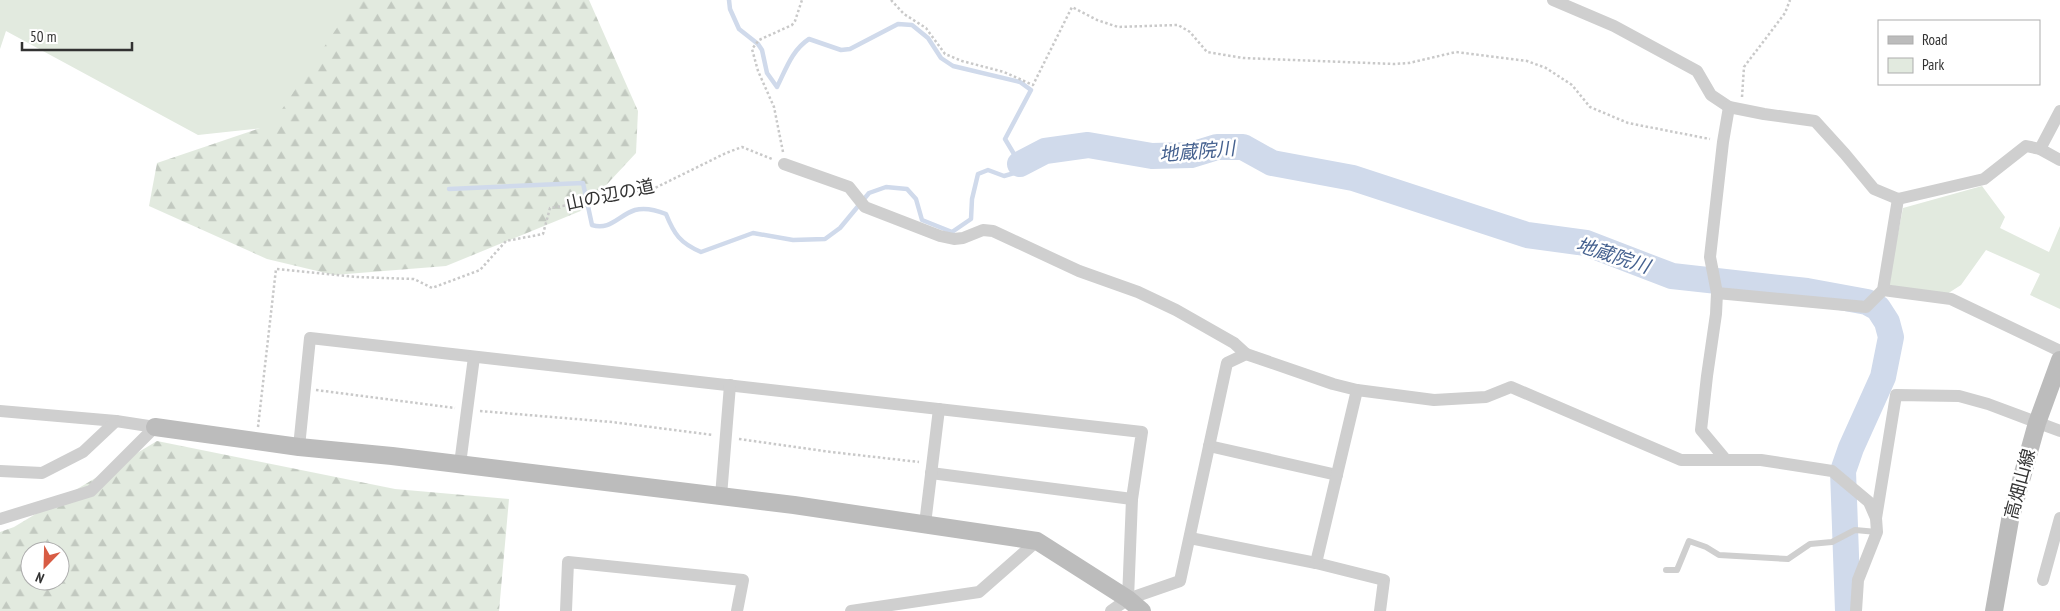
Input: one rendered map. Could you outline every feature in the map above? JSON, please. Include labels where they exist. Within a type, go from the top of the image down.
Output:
[{"type":"street","points":[[1552,0],[1614,26],[1697,71],[1711,95],[1735,108],[1764,114],[1815,120],[1874,189],[1898,199],[1984,180],[2026,146],[2040,149],[2060,160]]},
{"type":"street","points":[[1726,460],[1701,430],[1716,314],[1717,293],[1710,257],[1723,142],[1735,108]]},
{"type":"street","points":[[2040,149],[2060,112]]},
{"type":"street","points":[[784,164],[849,187],[865,207],[940,236],[954,239],[983,230],[993,231],[1079,272],[1138,292],[1176,310],[1234,343],[1246,354],[1333,384],[1357,390],[1434,400],[1486,397],[1511,387],[1681,460],[1761,460],[1832,471],[1870,502],[1876,518]]},
{"type":"street","points":[[1717,293],[1866,307],[1883,290],[1898,199]]},
{"type":"street","points":[[1883,290],[1951,299],[2060,351]]},
{"type":"street","points":[[299,447],[310,338],[1142,432],[1132,499],[1128,599]]},
{"type":"street","points":[[1111,611],[1128,599],[1180,581],[1227,363],[1246,354]]},
{"type":"street","points":[[460,464],[474,356]]},
{"type":"street","name":"高畑山線","points":[[1994,611],[2010,520],[2037,423],[2060,360]]},
{"type":"street","points":[[720,496],[730,386]]},
{"type":"street","points":[[1316,563],[1357,390]]},
{"type":"street","points":[[1856,611],[1858,580],[1877,532],[1876,518],[1896,395],[1958,396],[1988,404],[2060,431]]},
{"type":"street","points":[[925,524],[938,409]]},
{"type":"street","points":[[0,411],[116,421],[299,447],[460,464],[720,496],[1037,541],[1128,599],[1142,611]]},
{"type":"street","points":[[0,471],[42,473],[83,452],[116,421]]},
{"type":"street","points":[[0,519],[91,491],[155,427]]},
{"type":"street","points":[[1209,446],[1337,475]]},
{"type":"street","points":[[932,468],[1132,499]]},
{"type":"street","points":[[2043,580],[2060,518]]},
{"type":"street","points":[[1190,538],[1316,563],[1384,580],[1380,611]]},
{"type":"street","points":[[851,611],[910,607],[979,592],[1037,541]]},
{"type":"street","points":[[566,611],[568,562],[743,580],[737,611]]},
{"type":"lane","points":[[1666,570],[1677,570],[1689,541],[1706,547],[1719,556],[1788,559],[1810,544],[1832,542],[1855,530],[1877,532]]},
{"type":"path","points":[[784,164],[783,149],[774,107],[758,71],[752,48],[759,40],[792,25],[802,0]]},
{"type":"path","points":[[891,0],[904,14],[926,28],[945,54],[962,61],[1004,72],[1033,85],[1072,7],[1097,20],[1118,27],[1178,25],[1190,32],[1207,52],[1243,58],[1394,64],[1409,63],[1456,52],[1527,61],[1546,68],[1572,85],[1590,108],[1628,123],[1723,142]]},
{"type":"path","points":[[1735,108],[1744,66],[1785,13],[1790,0]]},
{"type":"path","name":"山の辺の道","points":[[256,441],[276,268],[356,277],[414,279],[432,288],[480,270],[506,241],[542,234],[550,208],[655,188],[742,147],[784,164]]},
{"type":"path","points":[[305,388],[467,410],[612,422],[932,468]]},
{"type":"green space","points":[[0,0],[382,0],[368,117],[198,135],[6,31],[0,49]]},
{"type":"green space","points":[[346,0],[589,0],[638,111],[636,153],[583,210],[446,266],[334,275],[267,259],[149,206],[157,163],[272,124],[347,13]]},
{"type":"green space","points":[[1982,186],[2005,217],[2000,228],[2049,252],[2060,226],[2060,309],[2030,295],[2040,274],[1986,250],[1961,285],[1947,294],[1888,285],[1903,208]]},
{"type":"green space","points":[[157,441],[395,489],[509,499],[499,611],[0,611],[0,532],[14,527]]},
{"type":"waterway","points":[[449,189],[583,183],[592,225],[604,226],[635,210],[655,210],[666,214],[679,237],[688,245],[701,252],[753,233],[793,240],[825,239],[840,228],[869,193],[886,187],[907,189],[916,199],[922,220],[952,232],[971,219],[972,199],[978,174],[988,170],[1004,176],[1018,172],[1020,164],[1005,139],[1031,90],[1020,82],[953,66],[941,58],[928,38],[912,25],[898,24],[850,49],[841,50],[809,39],[794,54],[777,87],[767,73],[762,50],[758,44],[739,29],[730,9],[729,0]]},
{"type":"waterway","name":"地蔵院川","points":[[1020,164],[1045,151],[1088,145],[1152,156],[1191,155],[1217,147],[1243,147],[1272,163],[1353,178],[1527,235],[1586,243],[1672,276],[1807,291],[1867,302],[1878,308],[1887,322],[1891,337],[1883,377],[1851,448],[1843,471],[1848,611]]}]
